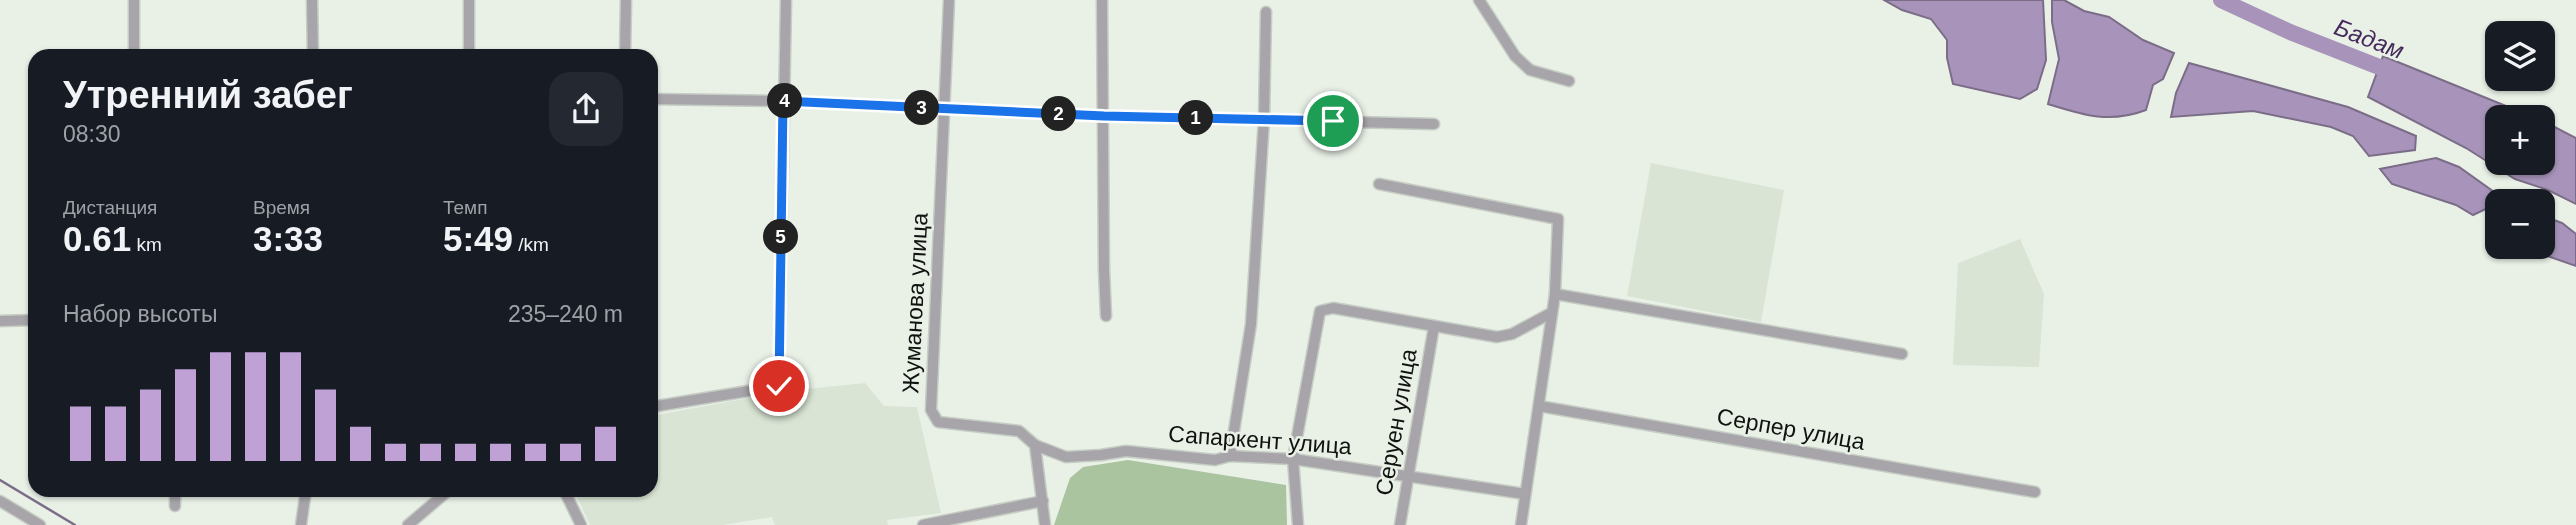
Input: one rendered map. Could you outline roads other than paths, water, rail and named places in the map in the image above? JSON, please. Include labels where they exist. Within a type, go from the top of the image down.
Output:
[{"type":"street","points":[[134,0],[134,49]]},
{"type":"street","points":[[312,0],[313,49]]},
{"type":"street","points":[[469,0],[469,49]]},
{"type":"street","points":[[625,49],[626,0]]},
{"type":"street","points":[[658,406],[779,386],[786,0]]},
{"type":"street","name":"Жуманова улица","points":[[949,0],[931,410],[938,422],[1019,431],[1035,445]]},
{"type":"street","points":[[1102,0],[1106,316]]},
{"type":"street","points":[[1479,0],[1515,56],[1530,70],[1569,81]]},
{"type":"street","points":[[1230,456],[1251,324],[1264,119],[1266,12]]},
{"type":"street","points":[[658,100],[783,101],[1104,116],[1434,124]]},
{"type":"street","points":[[1379,184],[1558,219],[1555,293],[1521,525]]},
{"type":"street","points":[[1555,293],[1902,354]]},
{"type":"street","points":[[1298,525],[1293,459],[1320,311],[1333,308],[1497,337],[1512,334],[1551,313]]},
{"type":"street","points":[[0,321],[28,320]]},
{"type":"street","name":"Серуен улица","points":[[1400,525],[1434,326]]},
{"type":"street","name":"Серпер улица","points":[[1539,406],[2035,492]]},
{"type":"street","points":[[1035,445],[1045,525]]},
{"type":"street","name":"Сапаркент улица","points":[[1035,445],[1066,457],[1126,451],[1215,460],[1230,456],[1293,459],[1525,494]]},
{"type":"street","points":[[175,497],[175,506]]},
{"type":"street","points":[[301,525],[305,497]]},
{"type":"street","points":[[408,525],[441,497]]},
{"type":"street","points":[[567,497],[576,522]]},
{"type":"street","points":[[0,501],[40,525]]},
{"type":"street","points":[[923,525],[1043,501]]},
{"type":"waterway","name":"Бадам","points":[[2221,0],[2290,32],[2397,74]]},
{"type":"waterway","points":[[0,480],[28,497]]},
{"type":"waterway","points":[[28,497],[75,525]]}]
